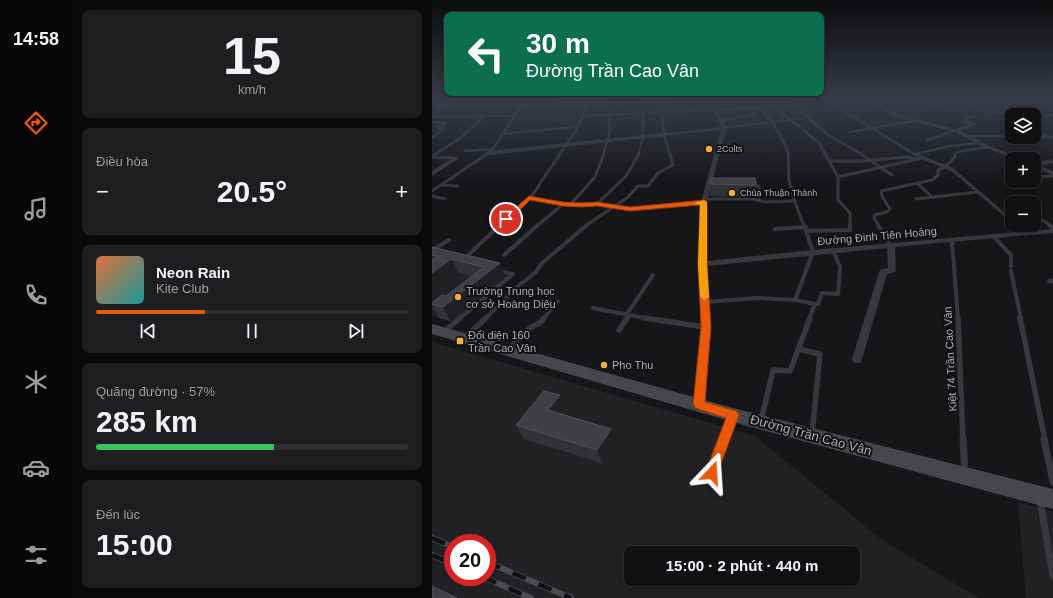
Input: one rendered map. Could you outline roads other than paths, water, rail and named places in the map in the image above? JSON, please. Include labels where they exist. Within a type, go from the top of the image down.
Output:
[{"type":"main road","name":"Đường Trần Cao Vân","points":[[438,331],[699,404],[733,415],[1046,498]]},
{"type":"street","points":[[491,151],[664,135],[711,128]]},
{"type":"street","points":[[699,404],[706,327],[702,264],[704,201],[712,186],[724,128]]},
{"type":"street","points":[[943,128],[956,131],[1005,153]]},
{"type":"street","points":[[432,174],[456,158]]},
{"type":"street","points":[[1041,164],[1053,161]]},
{"type":"street","points":[[1041,168],[1053,173]]},
{"type":"street","name":"Đường Đinh Tiên Hoàng","points":[[702,264],[833,250],[952,241],[1053,231]]},
{"type":"street","points":[[857,359],[884,272],[892,270],[891,246]]},
{"type":"lane","points":[[432,138],[443,128],[438,128]]},
{"type":"lane","points":[[432,157],[456,141],[470,128]]},
{"type":"lane","points":[[432,191],[482,159],[491,151],[505,128]]},
{"type":"lane","points":[[501,134],[566,128]]},
{"type":"lane","points":[[469,264],[461,262],[529,198],[575,132],[576,128]]},
{"type":"lane","points":[[570,205],[595,177],[606,150],[610,128]]},
{"type":"lane","points":[[597,204],[630,172],[638,156],[643,137],[643,128]]},
{"type":"lane","points":[[464,338],[494,311],[517,287],[534,273],[542,263],[593,220],[627,198],[638,186],[648,186],[652,178],[663,168],[673,165],[663,128]]},
{"type":"lane","points":[[777,128],[789,156],[789,180],[813,252],[795,300]]},
{"type":"lane","points":[[775,229],[851,229],[848,210],[838,200],[838,177],[830,161],[819,143],[800,128]]},
{"type":"lane","points":[[820,128],[892,175]]},
{"type":"lane","points":[[850,132],[877,128]]},
{"type":"lane","points":[[927,140],[964,128]]},
{"type":"lane","points":[[871,129],[915,155],[953,170],[1005,215]]},
{"type":"lane","points":[[1041,133],[1053,137]]},
{"type":"lane","points":[[967,136],[1005,136]]},
{"type":"lane","points":[[1041,137],[1053,137]]},
{"type":"lane","points":[[915,155],[950,146],[979,142]]},
{"type":"lane","points":[[891,246],[874,218],[875,215],[887,212],[890,209],[882,196],[881,191],[932,180],[938,175],[938,170],[945,167],[955,157],[955,153],[988,146]]},
{"type":"lane","points":[[465,151],[491,151]]},
{"type":"lane","points":[[432,157],[456,158]]},
{"type":"lane","points":[[830,161],[908,157],[916,159]]},
{"type":"lane","points":[[838,177],[923,158]]},
{"type":"lane","points":[[1041,177],[1053,176]]},
{"type":"lane","points":[[917,183],[932,198]]},
{"type":"lane","points":[[442,185],[458,186]]},
{"type":"lane","points":[[744,186],[759,186],[758,200]]},
{"type":"lane","points":[[916,199],[978,192]]},
{"type":"lane","points":[[432,196],[445,199]]},
{"type":"lane","points":[[529,198],[570,205],[597,204],[637,209],[704,201],[795,201]]},
{"type":"lane","points":[[504,255],[563,204]]},
{"type":"lane","points":[[1041,219],[1053,228]]},
{"type":"lane","points":[[994,237],[1011,255],[1011,268],[1053,482]]},
{"type":"lane","points":[[432,250],[449,240]]},
{"type":"lane","name":"Kiệt 74 Trần Cao Vân","points":[[952,241],[956,286],[965,476]]},
{"type":"lane","points":[[761,422],[773,370],[790,371],[815,304],[818,304],[822,293],[838,294],[840,267],[839,260],[833,250]]},
{"type":"lane","points":[[438,331],[513,274],[491,269]]},
{"type":"lane","points":[[619,330],[653,275]]},
{"type":"lane","points":[[705,302],[757,298],[795,300],[815,304]]},
{"type":"lane","points":[[508,350],[530,328],[541,322],[558,301]]},
{"type":"lane","points":[[593,308],[706,327]]},
{"type":"lane","points":[[798,348],[820,354],[812,436]]},
{"type":"lane","points":[[712,473],[733,415]]},
{"type":"lane","points":[[1046,498],[1053,576]]},
{"type":"railway","points":[[432,538],[444,543]]},
{"type":"railway","points":[[432,555],[444,560]]},
{"type":"railway","points":[[496,566],[571,598]]},
{"type":"railway","points":[[496,583],[531,598]]},
{"type":"place","name":"2Colts","points":[[709,149]]},
{"type":"place","name":"Chùa Thuận Thành","points":[[732,193]]},
{"type":"place","name":"Trường Trung học cơ sở Hoàng Diệu","points":[[458,297]]},
{"type":"place","name":"Đối diện 160 Trần Cao Vân","points":[[460,341]]},
{"type":"place","name":"Pho Thu","points":[[604,365]]}]
